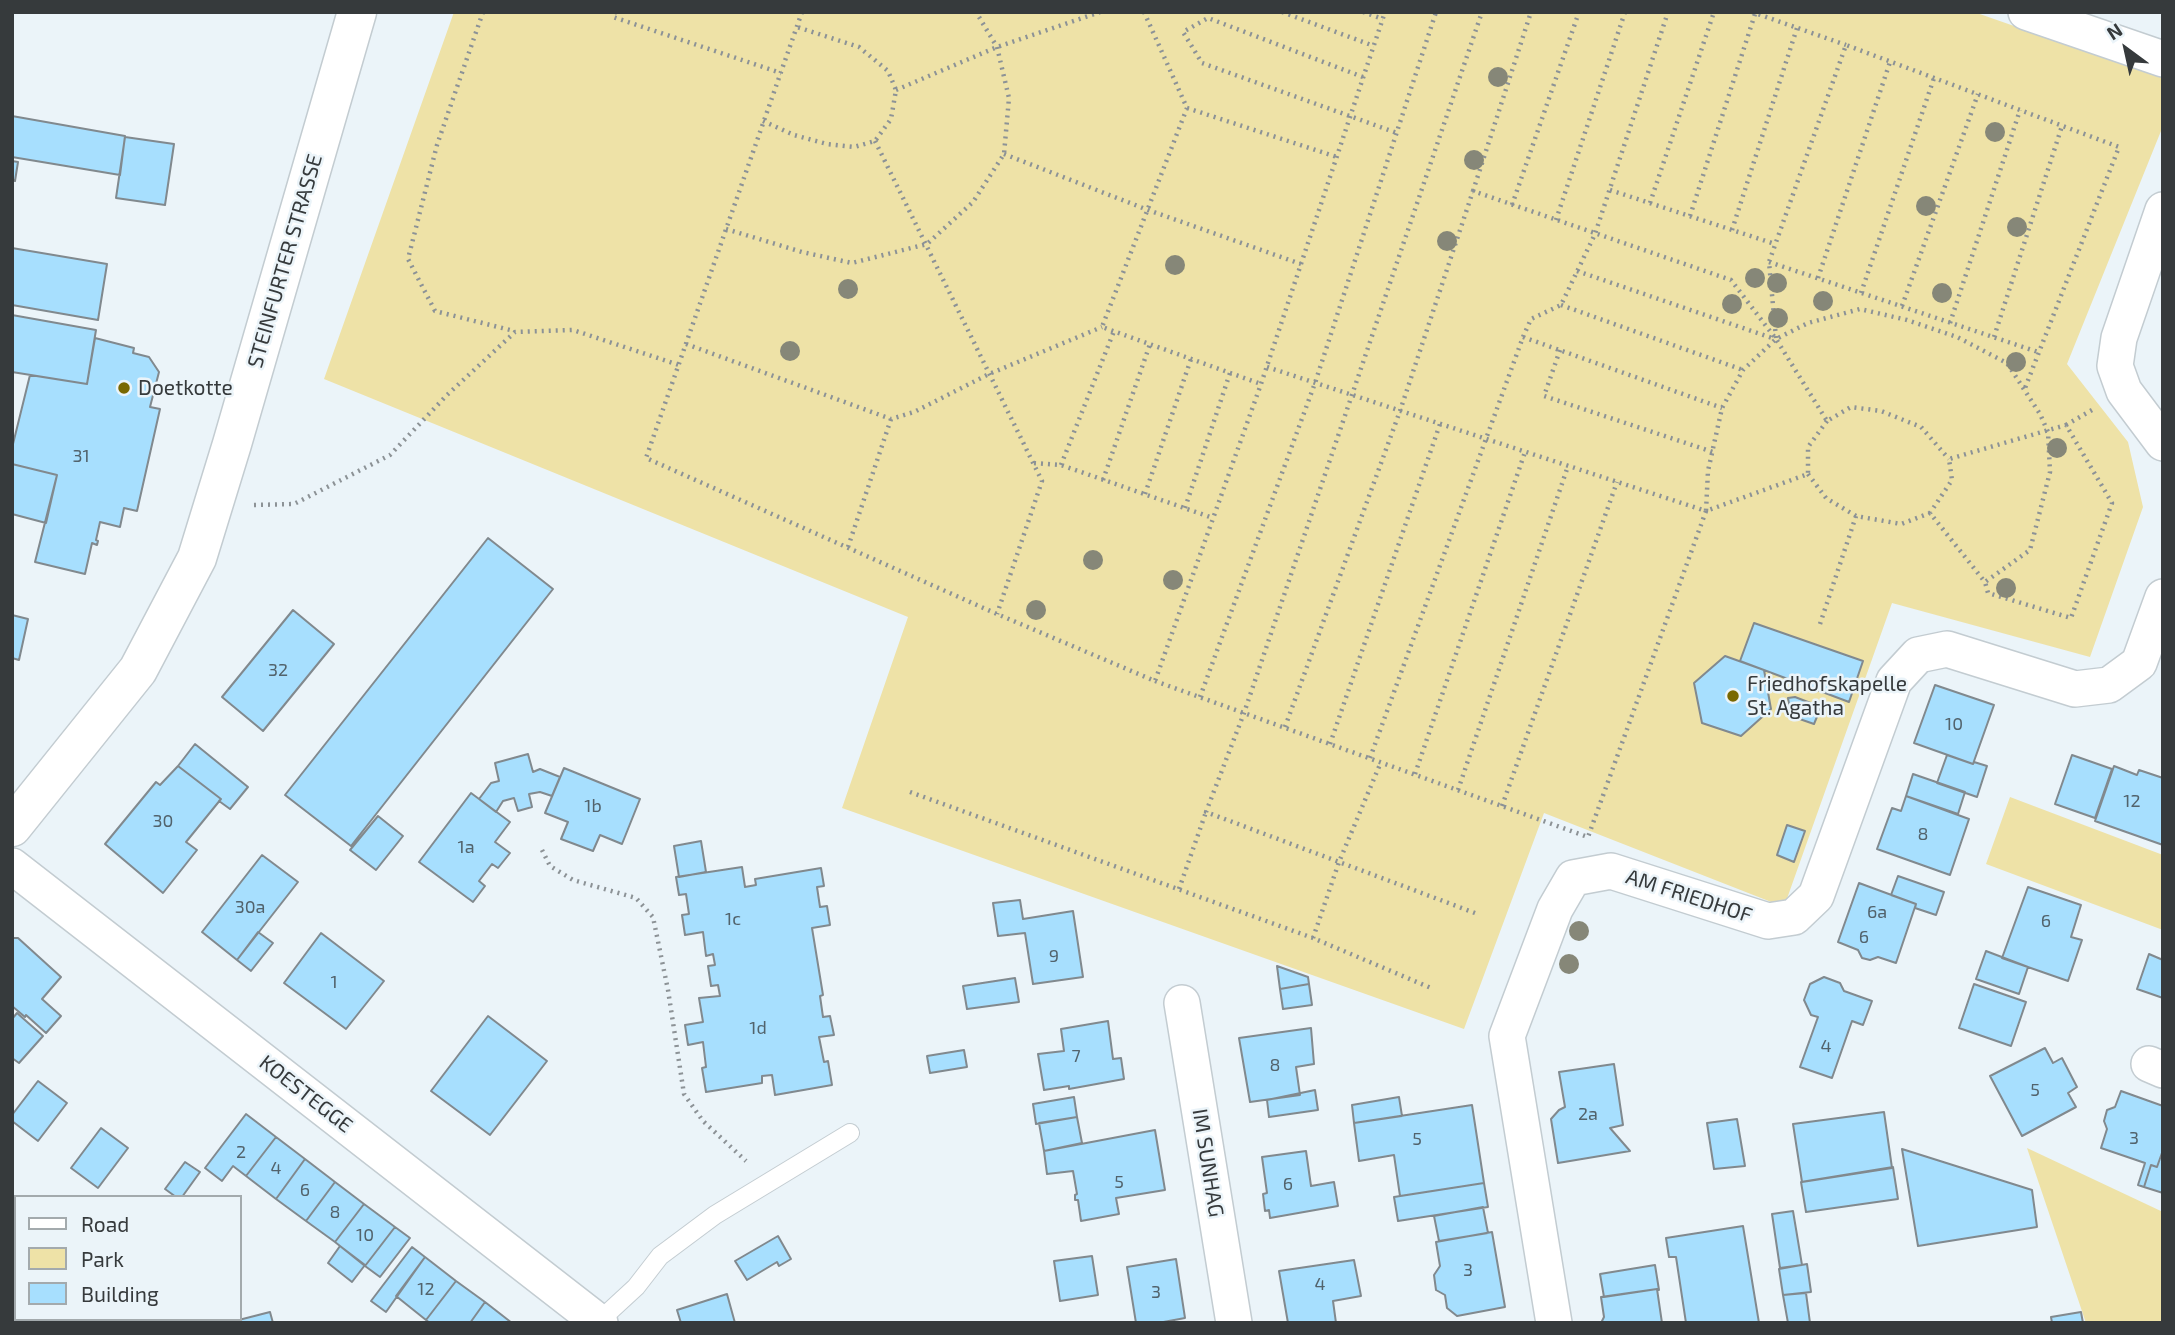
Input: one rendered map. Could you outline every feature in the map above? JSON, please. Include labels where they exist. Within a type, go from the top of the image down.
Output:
[{"type":"main road","name":"STEINFURTER STRASSE","points":[[12,827],[138,670],[197,558],[357,12]]},
{"type":"street","points":[[2026,12],[2163,59]]},
{"type":"street","points":[[2163,211],[2119,338],[2115,366],[2124,391],[2163,443]]},
{"type":"street","name":"AM FRIEDHOF","points":[[1573,878],[1611,871],[1768,921],[1794,917],[1816,896],[1894,681],[1918,655],[1947,649],[2075,689],[2109,685],[2139,663],[2163,597]]},
{"type":"street","name":"KOESTEGGE","points":[[12,866],[599,1322]]},
{"type":"street","points":[[1553,1323],[1507,1036],[1555,909],[1573,878]]},
{"type":"street","name":"IM SUNHAG","points":[[1182,1003],[1234,1323]]},
{"type":"lane","points":[[599,1322],[636,1287],[660,1255],[715,1215],[850,1133]]},
{"type":"path","points":[[483,12],[437,145],[408,259],[435,311],[514,332],[573,330],[678,365]]},
{"type":"path","points":[[615,12],[613,16],[780,73]]},
{"type":"path","points":[[802,12],[646,458],[1155,681],[1588,837]]},
{"type":"path","points":[[726,229],[802,252],[852,263],[927,244],[973,202],[1004,154],[1009,97],[997,47],[976,12]]},
{"type":"path","points":[[896,90],[997,47],[1100,12]]},
{"type":"path","points":[[1102,327],[1187,108],[1144,12]]},
{"type":"path","points":[[1282,12],[1374,46]]},
{"type":"path","points":[[1363,12],[1383,19]]},
{"type":"path","points":[[1155,681],[1267,368],[1385,12]]},
{"type":"path","points":[[1200,697],[1315,383],[1436,12]]},
{"type":"path","points":[[1179,889],[1244,713],[1482,12]]},
{"type":"path","points":[[1284,727],[1400,411],[1531,12]]},
{"type":"path","points":[[1512,205],[1579,12]]},
{"type":"path","points":[[1556,220],[1625,12]]},
{"type":"path","points":[[1370,758],[1523,337],[1531,319],[1561,305],[1595,234],[1668,12]]},
{"type":"path","points":[[1650,203],[1714,12]]},
{"type":"path","points":[[1690,216],[1753,13],[2119,147],[2025,388]]},
{"type":"path","points":[[1363,77],[1208,18],[1183,32],[1202,63],[1397,132]]},
{"type":"path","points":[[763,121],[794,135],[827,144],[854,147],[876,141],[891,119],[896,90],[888,71],[859,47],[797,27]]},
{"type":"path","points":[[1732,230],[1797,28]]},
{"type":"path","points":[[1776,339],[1769,262],[1846,45]]},
{"type":"path","points":[[1818,278],[1890,62]]},
{"type":"path","points":[[1861,293],[1934,78]]},
{"type":"path","points":[[1902,306],[1978,94]]},
{"type":"path","points":[[1187,108],[1337,157]]},
{"type":"path","points":[[1950,323],[2020,110]]},
{"type":"path","points":[[1994,337],[2062,126]]},
{"type":"path","points":[[876,141],[1042,481],[997,614]]},
{"type":"path","points":[[1004,154],[1301,264]]},
{"type":"path","points":[[1610,190],[1775,244]]},
{"type":"path","points":[[1473,191],[1731,280],[1776,339],[1827,421]]},
{"type":"path","points":[[1769,262],[2038,352]]},
{"type":"path","points":[[1577,271],[1776,339]]},
{"type":"path","points":[[1561,305],[1743,370]]},
{"type":"path","points":[[1573,878],[1706,510],[1708,471],[1722,408],[1743,370],[1776,339],[1808,323],[1860,309],[1907,320],[1958,337],[2007,363],[2025,388],[2048,432],[2050,472],[2029,550],[1985,582]]},
{"type":"path","points":[[685,344],[891,419],[914,412],[989,374],[1102,327],[1261,384]]},
{"type":"path","points":[[1061,465],[1114,331]]},
{"type":"path","points":[[213,505],[294,505],[390,455],[446,395],[514,332]]},
{"type":"path","points":[[1523,337],[1722,408]]},
{"type":"path","points":[[1103,480],[1150,344]]},
{"type":"path","points":[[1560,350],[1544,396],[1713,452]]},
{"type":"path","points":[[1145,494],[1191,359]]},
{"type":"path","points":[[1267,368],[1706,510],[1808,474]]},
{"type":"path","points":[[1185,508],[1230,373]]},
{"type":"path","points":[[1851,408],[1881,411],[1921,427],[1949,459],[1952,480],[1930,513],[1901,524],[1856,516],[1826,498],[1808,474],[1808,447],[1827,421],[1851,408]]},
{"type":"path","points":[[848,548],[891,419]]},
{"type":"path","points":[[1330,744],[1440,424]]},
{"type":"path","points":[[1930,513],[1985,582],[1988,593],[2071,618],[2112,503],[2066,425],[1949,459]]},
{"type":"path","points":[[1415,774],[1525,452]]},
{"type":"path","points":[[1033,463],[1061,465],[1213,518]]},
{"type":"path","points":[[1458,790],[1568,466]]},
{"type":"path","points":[[1502,806],[1617,482]]},
{"type":"path","points":[[1820,624],[1856,516]]},
{"type":"path","points":[[1312,938],[1339,862],[1381,762]]},
{"type":"path","points":[[910,792],[1312,938],[1431,988]]},
{"type":"path","points":[[1206,812],[1475,913]]},
{"type":"path","points":[[542,850],[550,866],[573,880],[636,898],[653,917],[668,990],[684,1094],[703,1121],[739,1156],[772,1181]]},
{"type":"green space","points":[[454,12],[1974,12],[2163,78],[2163,126],[2067,364],[2128,442],[2143,507],[2090,657],[1892,603],[1784,907],[1544,813],[1464,1029],[842,808],[908,617],[324,379]]},
{"type":"green space","points":[[2010,797],[2163,855],[2163,930],[1986,864]]},
{"type":"green space","points":[[2027,1148],[2163,1212],[2163,1323],[2086,1323]]},
{"type":"building","points":[[12,116],[125,136],[120,175],[12,157]]},
{"type":"building","points":[[125,137],[174,144],[165,205],[116,198]]},
{"type":"building","points":[[12,161],[18,162],[15,181],[12,180]]},
{"type":"building","points":[[12,248],[107,264],[98,320],[12,305]]},
{"type":"building","points":[[12,315],[96,330],[87,384],[12,372]]},
{"type":"building","points":[[95,338],[134,348],[133,353],[149,357],[159,372],[150,407],[160,409],[137,511],[124,508],[120,527],[100,522],[97,545],[92,543],[85,574],[35,562],[57,475],[12,464],[12,448],[30,375],[87,384]]},
{"type":"building","points":[[12,464],[57,475],[46,523],[12,514]]},
{"type":"building","points":[[488,538],[553,589],[351,846],[285,795]]},
{"type":"building","points":[[293,610],[334,644],[263,731],[222,697]]},
{"type":"building","points":[[12,615],[28,619],[19,660],[12,658]]},
{"type":"building","points":[[1754,623],[1863,661],[1849,702],[1740,661]]},
{"type":"building","name":"Friedhofskapelle St. Agatha","points":[[1725,656],[1764,670],[1771,709],[1741,736],[1702,723],[1694,683]]},
{"type":"building","points":[[1935,685],[1994,705],[1973,764],[1914,743]]},
{"type":"building","points":[[1795,697],[1821,707],[1814,724],[1791,716],[1788,698]]},
{"type":"building","points":[[195,744],[248,787],[230,809],[178,766]]},
{"type":"building","points":[[528,754],[533,772],[540,769],[560,777],[552,796],[540,792],[529,794],[532,807],[518,811],[514,798],[503,801],[496,812],[479,799],[491,783],[499,781],[495,763]]},
{"type":"building","points":[[1947,755],[1987,766],[1977,797],[1937,783]]},
{"type":"building","points":[[2072,755],[2112,769],[2095,818],[2055,804]]},
{"type":"building","points":[[178,766],[221,799],[186,842],[197,850],[163,893],[105,844],[156,782],[160,785]]},
{"type":"building","points":[[2114,766],[2137,775],[2139,770],[2163,778],[2163,845],[2095,821]]},
{"type":"building","points":[[564,768],[640,799],[622,844],[600,835],[593,851],[561,839],[568,822],[545,813]]},
{"type":"building","points":[[1913,774],[1965,792],[1958,814],[1906,796]]},
{"type":"building","points":[[471,793],[510,822],[495,842],[510,853],[498,868],[492,864],[479,881],[485,886],[473,902],[419,862]]},
{"type":"building","points":[[1906,796],[1969,819],[1950,875],[1877,849],[1892,808],[1901,811]]},
{"type":"building","points":[[378,816],[403,836],[376,870],[350,850]]},
{"type":"building","points":[[1787,825],[1805,831],[1794,862],[1777,855]]},
{"type":"building","points":[[701,841],[706,872],[679,877],[674,846]]},
{"type":"building","points":[[262,855],[298,882],[237,960],[202,932]]},
{"type":"building","points":[[742,867],[745,887],[756,885],[755,879],[821,868],[824,886],[817,887],[820,907],[827,906],[830,925],[812,928],[823,995],[820,996],[823,1017],[830,1016],[834,1035],[819,1037],[824,1062],[828,1061],[832,1085],[775,1095],[772,1075],[762,1076],[762,1083],[706,1092],[702,1068],[706,1067],[703,1042],[688,1045],[685,1025],[703,1022],[699,998],[720,996],[718,985],[711,986],[708,966],[715,965],[713,954],[706,956],[703,932],[685,935],[682,915],[689,914],[686,894],[679,895],[676,877]]},
{"type":"building","points":[[1898,876],[1944,892],[1936,915],[1915,908],[1916,904],[1891,895]]},
{"type":"building","points":[[1859,883],[1916,904],[1896,963],[1878,957],[1870,960],[1862,958],[1858,950],[1838,942]]},
{"type":"building","points":[[2028,887],[2081,905],[2071,937],[2082,940],[2068,981],[2002,958]]},
{"type":"building","points":[[1020,900],[1023,919],[1073,911],[1083,977],[1033,984],[1025,933],[998,936],[993,903]]},
{"type":"building","points":[[258,932],[273,943],[251,971],[237,960]]},
{"type":"building","points":[[321,933],[384,981],[346,1029],[284,983]]},
{"type":"building","points":[[12,938],[18,938],[61,977],[42,999],[61,1016],[46,1033],[12,1006]]},
{"type":"building","points":[[1986,951],[2028,967],[2019,994],[1976,979]]},
{"type":"building","points":[[2149,954],[2163,960],[2163,998],[2137,989]]},
{"type":"building","points":[[1277,966],[1308,977],[1309,984],[1280,989]]},
{"type":"building","points":[[1824,977],[1840,983],[1844,991],[1872,1001],[1863,1025],[1852,1021],[1832,1078],[1800,1067],[1818,1017],[1811,1015],[1804,1000],[1810,984]]},
{"type":"building","points":[[1015,978],[1019,1002],[967,1009],[963,986]]},
{"type":"building","points":[[1309,984],[1312,1005],[1283,1009],[1280,989]]},
{"type":"building","points":[[1974,984],[2026,1002],[2011,1046],[1959,1028]]},
{"type":"building","points":[[17,1013],[43,1036],[19,1063],[12,1058],[12,1019]]},
{"type":"building","points":[[488,1016],[547,1061],[490,1135],[431,1091]]},
{"type":"building","points":[[1108,1021],[1113,1059],[1121,1058],[1124,1079],[1069,1089],[1069,1086],[1044,1090],[1038,1054],[1064,1051],[1061,1029]]},
{"type":"building","points":[[1311,1028],[1314,1064],[1296,1067],[1300,1095],[1250,1102],[1239,1038]]},
{"type":"building","points":[[2045,1048],[2053,1063],[2062,1058],[2077,1087],[2068,1093],[2076,1107],[2022,1136],[1990,1076]]},
{"type":"building","points":[[964,1050],[967,1067],[930,1073],[927,1056]]},
{"type":"building","points":[[1614,1064],[1623,1125],[1610,1128],[1630,1151],[1558,1163],[1551,1119],[1565,1107],[1559,1072]]},
{"type":"building","points":[[38,1081],[67,1103],[38,1141],[12,1121],[12,1115]]},
{"type":"building","points":[[1315,1090],[1318,1110],[1269,1117],[1267,1100]]},
{"type":"building","points":[[2121,1091],[2163,1106],[2163,1150],[2157,1167],[2151,1165],[2144,1187],[2138,1185],[2145,1163],[2101,1148],[2107,1129],[2104,1121],[2107,1110],[2115,1107]]},
{"type":"building","points":[[1074,1097],[1077,1117],[1036,1124],[1033,1104]]},
{"type":"building","points":[[1399,1097],[1402,1116],[1354,1123],[1352,1105]]},
{"type":"building","points":[[1472,1105],[1484,1183],[1400,1196],[1394,1155],[1359,1161],[1354,1123]]},
{"type":"building","points":[[1884,1112],[1892,1168],[1802,1182],[1793,1124]]},
{"type":"building","points":[[246,1114],[276,1137],[246,1176],[233,1166],[222,1181],[205,1168]]},
{"type":"building","points":[[1077,1117],[1082,1143],[1044,1151],[1039,1123]]},
{"type":"building","points":[[1737,1119],[1745,1166],[1714,1169],[1707,1123]]},
{"type":"building","points":[[101,1128],[128,1148],[98,1188],[71,1168]]},
{"type":"building","points":[[1155,1130],[1165,1190],[1116,1198],[1119,1214],[1081,1221],[1078,1200],[1075,1200],[1077,1194],[1073,1171],[1047,1174],[1044,1151]]},
{"type":"building","points":[[276,1137],[305,1159],[276,1199],[246,1176]]},
{"type":"building","points":[[1902,1149],[2032,1190],[2037,1227],[1918,1246]]},
{"type":"building","points":[[2163,1150],[2163,1193],[2144,1187],[2151,1165],[2157,1167]]},
{"type":"building","points":[[1306,1151],[1311,1186],[1334,1182],[1338,1206],[1270,1218],[1269,1210],[1265,1211],[1263,1194],[1267,1193],[1262,1157]]},
{"type":"building","points":[[305,1159],[335,1182],[306,1221],[276,1199]]},
{"type":"building","points":[[185,1162],[200,1172],[183,1195],[173,1195],[165,1189]]},
{"type":"building","points":[[1893,1167],[1898,1199],[1806,1212],[1801,1182]]},
{"type":"building","points":[[335,1182],[364,1204],[335,1242],[306,1221]]},
{"type":"building","points":[[1484,1183],[1488,1207],[1398,1221],[1394,1197]]},
{"type":"building","points":[[364,1204],[395,1227],[365,1266],[335,1242]]},
{"type":"building","points":[[1483,1207],[1488,1233],[1439,1241],[1434,1216]]},
{"type":"building","points":[[1793,1211],[1802,1265],[1780,1268],[1772,1214]]},
{"type":"building","points":[[1743,1226],[1759,1323],[1686,1323],[1676,1257],[1669,1257],[1666,1238]]},
{"type":"building","points":[[395,1227],[410,1238],[380,1277],[365,1266]]},
{"type":"building","points":[[1492,1232],[1505,1307],[1457,1316],[1447,1308],[1445,1295],[1436,1290],[1434,1275],[1440,1266],[1436,1242]]},
{"type":"building","points":[[778,1236],[791,1259],[779,1266],[777,1262],[747,1280],[735,1261]]},
{"type":"building","points":[[340,1246],[365,1265],[352,1282],[328,1263]]},
{"type":"building","points":[[412,1247],[425,1257],[386,1312],[371,1301]]},
{"type":"building","points":[[1092,1256],[1098,1295],[1060,1301],[1054,1261]]},
{"type":"building","points":[[425,1257],[456,1281],[426,1320],[396,1296]]},
{"type":"building","points":[[1176,1259],[1185,1318],[1158,1323],[1136,1323],[1127,1267]]},
{"type":"building","points":[[1354,1260],[1361,1296],[1333,1301],[1336,1323],[1288,1323],[1279,1271]]},
{"type":"building","points":[[1807,1264],[1811,1292],[1783,1295],[1779,1269]]},
{"type":"building","points":[[1655,1265],[1659,1290],[1604,1297],[1600,1274]]},
{"type":"building","points":[[456,1281],[485,1302],[470,1323],[430,1323],[426,1320]]},
{"type":"building","points":[[1657,1289],[1662,1323],[1601,1323],[1604,1317],[1601,1297]]},
{"type":"building","points":[[1806,1293],[1810,1323],[1788,1323],[1783,1295]]},
{"type":"building","points":[[727,1294],[735,1323],[681,1323],[677,1310]]},
{"type":"building","points":[[485,1302],[512,1323],[470,1323]]},
{"type":"building","points":[[270,1312],[273,1323],[227,1323]]},
{"type":"building","points":[[2081,1312],[2083,1323],[2052,1323],[2051,1317]]},
{"type":"place","name":"Doetkotte","points":[[124,388]]},
{"type":"place","name":"Friedhofskapelle St. Agatha","points":[[1733,696]]}]
